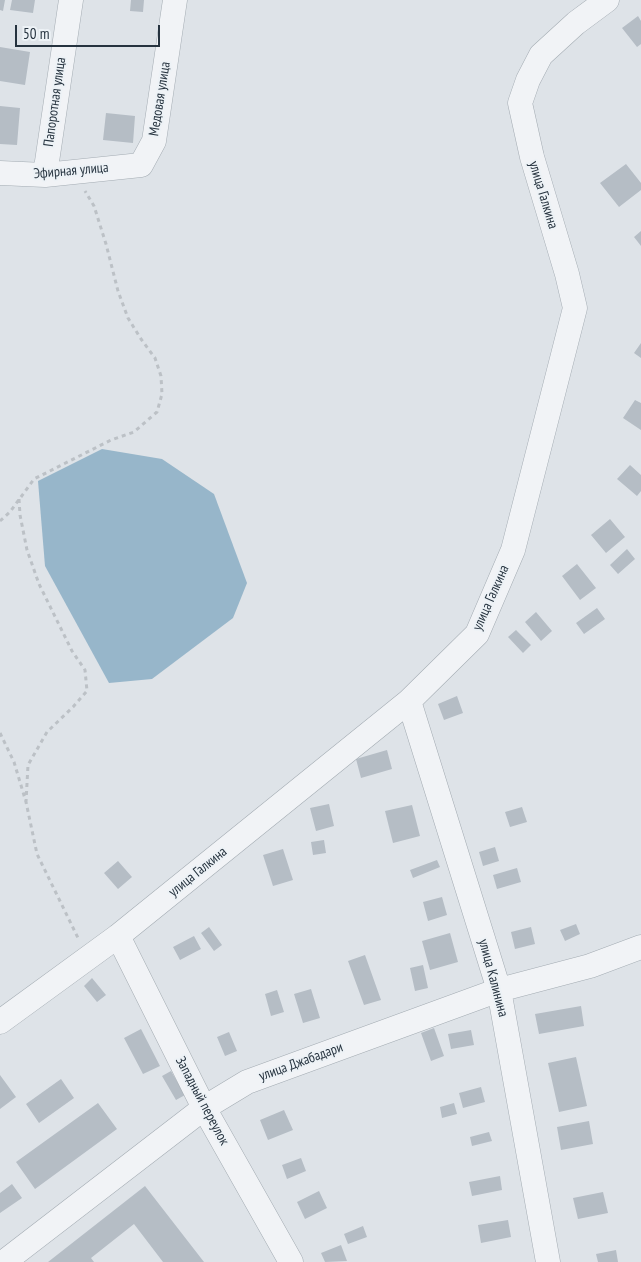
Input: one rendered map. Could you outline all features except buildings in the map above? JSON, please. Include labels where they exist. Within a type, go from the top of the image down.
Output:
[{"type":"street","name":"Папоротная улица","points":[[45,175],[71,0]]},
{"type":"street","name":"Медовая улица","points":[[141,165],[154,141],[175,0]]},
{"type":"street","name":"улица Галкина","points":[[0,1022],[118,936],[409,701],[477,634],[513,550],[575,308],[568,274],[532,157],[520,103],[528,80],[542,55],[576,23],[606,0]]},
{"type":"street","name":"Эфирная улица","points":[[0,173],[45,175],[141,165]]},
{"type":"street","name":"улица Калинина","points":[[409,701],[499,990],[548,1262]]},
{"type":"street","name":"Западный переулок","points":[[118,936],[204,1108],[291,1262]]},
{"type":"street","name":"улица Джабадари","points":[[4,1262],[204,1108],[247,1082],[499,990],[590,966],[641,947]]},
{"type":"path","points":[[0,521],[10,512],[34,478],[111,440],[134,432],[157,412],[162,394],[155,358],[140,339],[128,318],[118,291],[94,206],[74,171]]},
{"type":"path","points":[[20,499],[20,515],[30,559],[53,614],[72,651],[85,670],[87,691],[47,732],[28,766],[26,802]]},
{"type":"path","points":[[0,733],[14,762],[26,802],[37,854],[88,958]]},
{"type":"water","points":[[102,449],[162,459],[214,494],[247,583],[233,618],[152,679],[109,683],[45,566],[38,481]]}]
